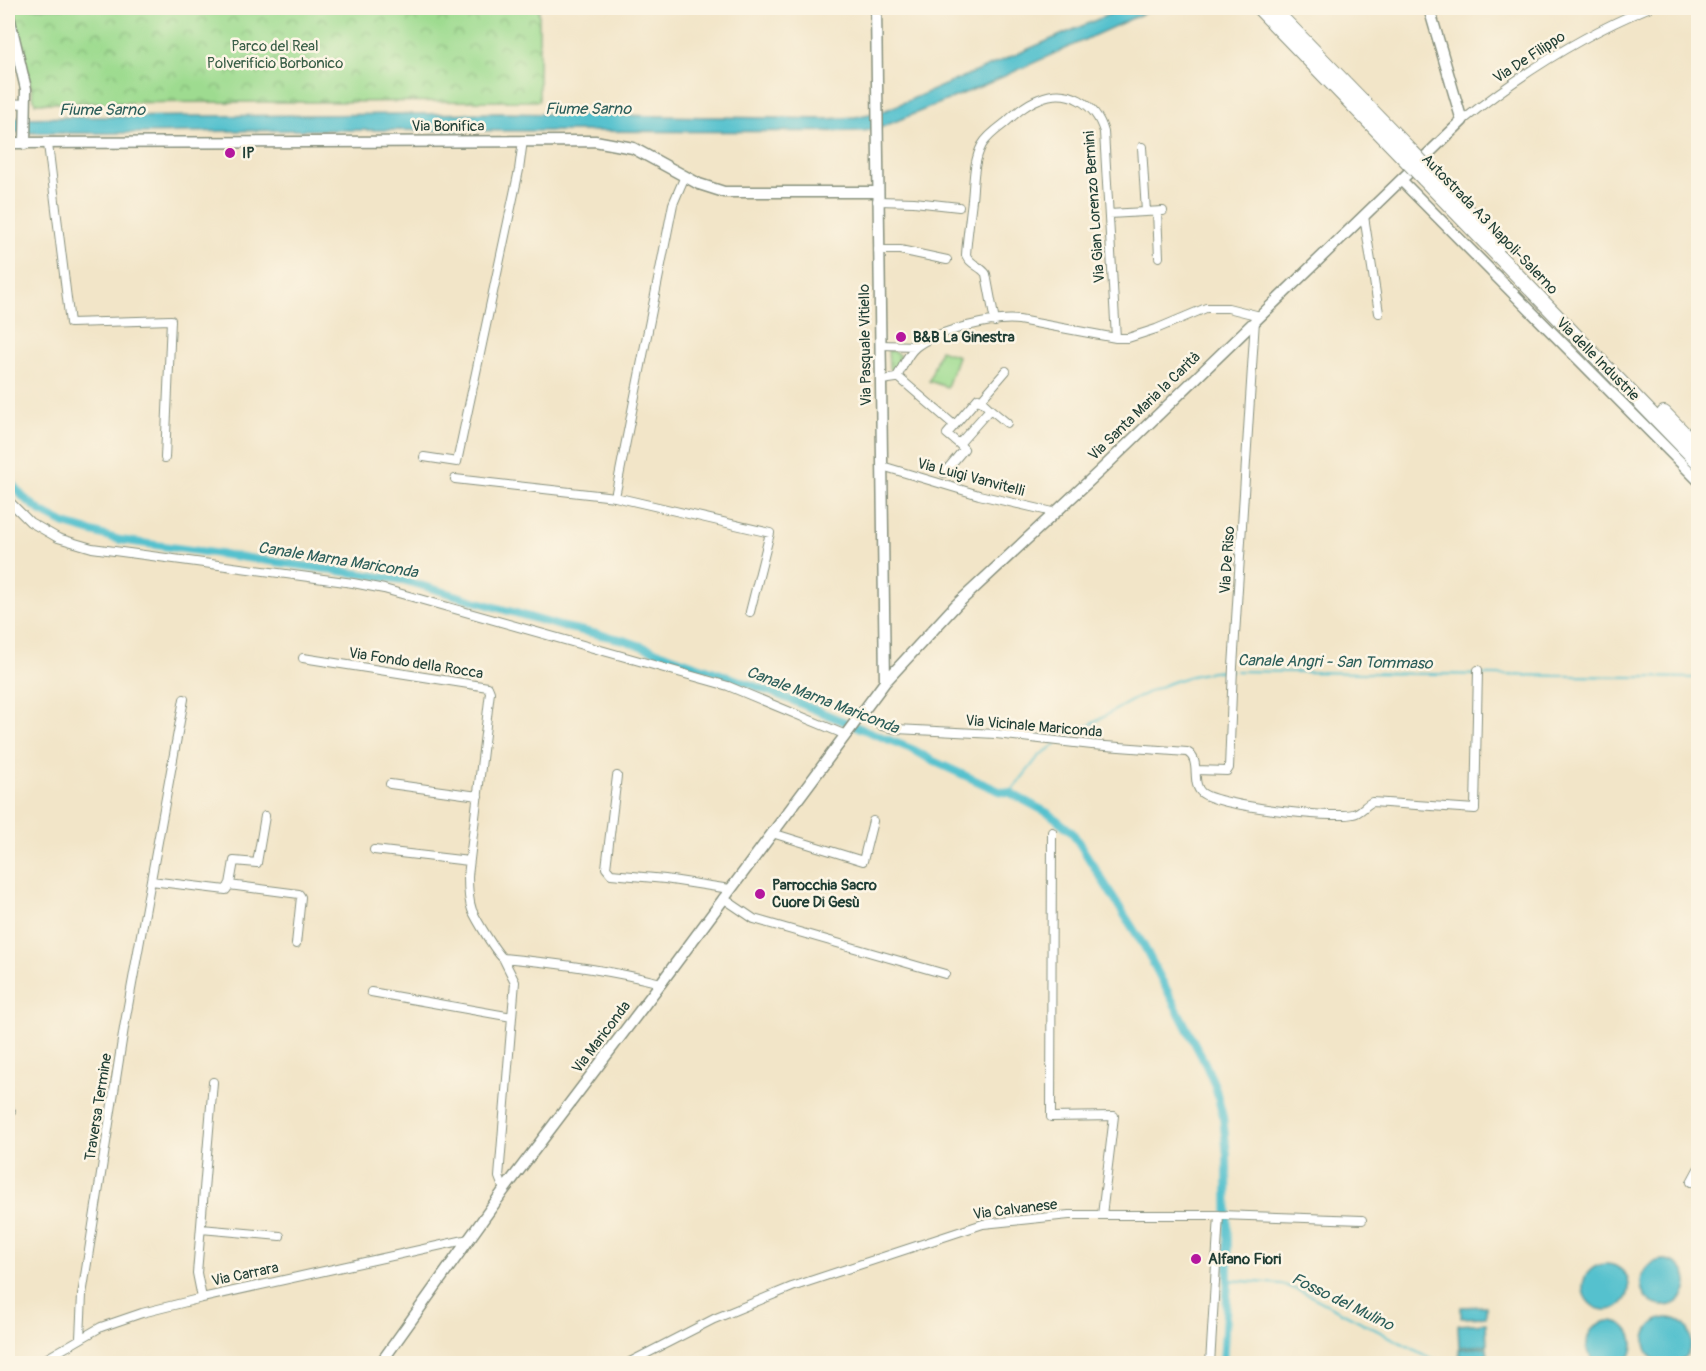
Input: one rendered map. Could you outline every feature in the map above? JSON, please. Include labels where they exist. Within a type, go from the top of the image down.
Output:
[{"type":"highway","name":"Autostrada A3 Napoli-Salerno","points":[[1259,8],[1408,155]]},
{"type":"highway","name":"Autostrada A3 Napoli-Salerno","points":[[1272,8],[1427,176],[1698,462]]},
{"type":"highway","name":"Autostrada A3 Napoli-Salerno","points":[[1427,176],[1698,447]]},
{"type":"street","name":"Via Pasquale Vitiello","points":[[876,8],[885,682]]},
{"type":"street","points":[[1429,8],[1462,122]]},
{"type":"street","name":"Via De Filippo","points":[[1462,122],[1500,91],[1548,59],[1593,34],[1648,8]]},
{"type":"street","points":[[8,12],[26,89],[25,140]]},
{"type":"street","name":"Via Gian Lorenzo Bernini","points":[[995,322],[986,274],[969,261],[966,255],[975,169],[980,149],[989,135],[1015,114],[1039,99],[1064,95],[1080,100],[1094,110],[1104,132],[1116,338]]},
{"type":"street","points":[[8,103],[25,107]]},
{"type":"street","name":"Via Santa Maria la Carità","points":[[847,733],[885,682],[956,605],[1053,512],[1101,470],[1462,122]]},
{"type":"street","name":"Via Bonifica","points":[[8,143],[25,140],[48,144],[595,141],[623,145],[648,155],[699,184],[724,192],[877,197]]},
{"type":"street","points":[[424,457],[457,462],[519,170],[523,140]]},
{"type":"street","points":[[48,144],[70,322],[171,320],[165,458]]},
{"type":"street","points":[[1142,147],[1146,212]]},
{"type":"street","points":[[615,497],[673,204],[685,176]]},
{"type":"street","name":"Via delle Industrie","points":[[1401,180],[1698,480]]},
{"type":"street","points":[[877,197],[959,207]]},
{"type":"street","points":[[1109,214],[1160,212],[1159,257]]},
{"type":"street","points":[[1364,216],[1379,313]]},
{"type":"street","points":[[878,250],[900,250],[947,260]]},
{"type":"street","points":[[882,380],[897,376],[916,346],[946,331],[1010,319],[1116,338],[1128,338],[1206,308],[1228,308],[1257,318]]},
{"type":"street","name":"Via De Riso","points":[[1196,770],[1222,772],[1229,768],[1233,671],[1257,318]]},
{"type":"street","points":[[880,345],[916,346]]},
{"type":"street","points":[[893,346],[902,352],[904,362]]},
{"type":"street","points":[[980,401],[1006,371]]},
{"type":"street","points":[[897,376],[954,425]]},
{"type":"street","points":[[944,473],[964,449],[947,434],[978,398],[1007,423]]},
{"type":"street","points":[[959,444],[990,409]]},
{"type":"street","name":"Via Luigi Vanvitelli","points":[[882,466],[979,495],[1053,512]]},
{"type":"street","points":[[455,479],[615,497],[770,533],[750,612]]},
{"type":"street","points":[[8,500],[30,522],[70,542],[92,548],[156,558],[384,589],[728,686],[847,733]]},
{"type":"street","name":"Via Fondo della Rocca","points":[[303,658],[488,687],[490,692],[468,876],[472,910],[494,948],[503,958],[515,982],[500,1177],[504,1190]]},
{"type":"street","points":[[1196,770],[1198,789],[1203,794],[1267,810],[1351,815],[1358,813],[1372,802],[1475,809],[1478,675]]},
{"type":"street","name":"Traversa Termine","points":[[80,1338],[82,1295],[124,1028],[184,699]]},
{"type":"street","name":"Via Vicinale Mariconda","points":[[859,718],[896,729],[996,734],[1187,752],[1194,759],[1196,770]]},
{"type":"street","name":"Via Mariconda","points":[[380,1364],[504,1190],[847,733]]},
{"type":"street","points":[[617,776],[606,868],[611,874],[665,879],[727,894],[754,919],[945,974]]},
{"type":"street","points":[[390,784],[478,796]]},
{"type":"street","points":[[151,881],[226,890],[234,861],[257,863],[264,816]]},
{"type":"street","points":[[772,833],[863,861],[873,821]]},
{"type":"street","points":[[1052,832],[1051,1117],[1114,1116],[1102,1215]]},
{"type":"street","points":[[374,850],[470,861]]},
{"type":"street","points":[[229,885],[299,894],[301,897],[296,944]]},
{"type":"street","points":[[503,958],[626,974],[661,983]]},
{"type":"street","points":[[371,992],[512,1017]]},
{"type":"street","points":[[202,1298],[197,1273],[213,1082]]},
{"type":"street","points":[[1691,1182],[1698,1169]]},
{"type":"street","name":"Via Calvanese","points":[[626,1364],[714,1319],[792,1287],[983,1224],[1069,1215],[1221,1215],[1362,1220]]},
{"type":"street","points":[[1210,1364],[1221,1215]]},
{"type":"street","points":[[201,1229],[280,1236]]},
{"type":"street","name":"Via Carrara","points":[[37,1364],[101,1327],[142,1313],[469,1239]]},
{"type":"green space","name":"Parco del Real Polverificio Borbonico","points":[[11,8],[539,8],[539,101],[35,103]]},
{"type":"green space","points":[[888,350],[900,356],[901,361],[895,371],[889,368]]},
{"type":"green space","points":[[940,350],[958,356],[947,387],[929,381]]},
{"type":"water","name":"Fiume Sarno","points":[[1124,8],[1155,8],[989,83],[882,127],[864,131],[8,132],[8,118],[501,113],[827,119],[855,117],[884,111]]},
{"type":"water","points":[[1664,1260],[1673,1261],[1681,1266],[1686,1274],[1686,1292],[1681,1300],[1673,1305],[1664,1306],[1655,1305],[1647,1300],[1642,1292],[1641,1283],[1642,1274],[1647,1266],[1655,1261]]},
{"type":"water","points":[[1606,1264],[1615,1265],[1623,1270],[1628,1278],[1628,1296],[1623,1304],[1615,1309],[1606,1310],[1597,1309],[1589,1304],[1584,1296],[1583,1287],[1584,1278],[1589,1270],[1597,1265]]},
{"type":"water","points":[[1486,1306],[1486,1317],[1461,1318],[1461,1307]]},
{"type":"water","points":[[1668,1318],[1677,1319],[1684,1325],[1690,1332],[1690,1350],[1684,1357],[1677,1363],[1668,1364],[1659,1363],[1652,1357],[1646,1350],[1645,1341],[1646,1332],[1652,1325],[1659,1319]]},
{"type":"water","points":[[1610,1321],[1626,1328],[1633,1344],[1626,1360],[1610,1367],[1594,1360],[1587,1344],[1594,1328]]},
{"type":"water","points":[[1486,1323],[1487,1345],[1459,1347],[1458,1325]]},
{"type":"water","points":[[1487,1347],[1488,1358],[1460,1359],[1459,1349]]},
{"type":"waterway","name":"Canale Marna Mariconda","points":[[8,479],[24,498],[42,512],[65,524],[120,540],[403,580],[560,626],[624,640],[774,693],[914,750],[999,791],[1010,793],[1050,814],[1072,832],[1144,946],[1215,1086],[1223,1117],[1227,1155],[1228,1280],[1223,1364]]},
{"type":"waterway","name":"Canale Angri - San Tommaso","points":[[1066,739],[1125,704],[1166,684],[1209,672],[1231,671]]},
{"type":"waterway","name":"Canale Angri - San Tommaso","points":[[1236,671],[1698,678]]},
{"type":"waterway","name":"Canale Angri - San Tommaso","points":[[1010,793],[1039,756],[1056,744]]},
{"type":"waterway","name":"Fosso del Mulino","points":[[1228,1280],[1281,1284],[1305,1293],[1442,1364]]},
{"type":"place","name":"IP","points":[[230,153]]},
{"type":"place","name":"B&B La Ginestra","points":[[901,337]]},
{"type":"place","name":"Parrocchia Sacro Cuore Di Gesù","points":[[760,894]]},
{"type":"place","name":"Alfano Fiori","points":[[1196,1259]]}]
